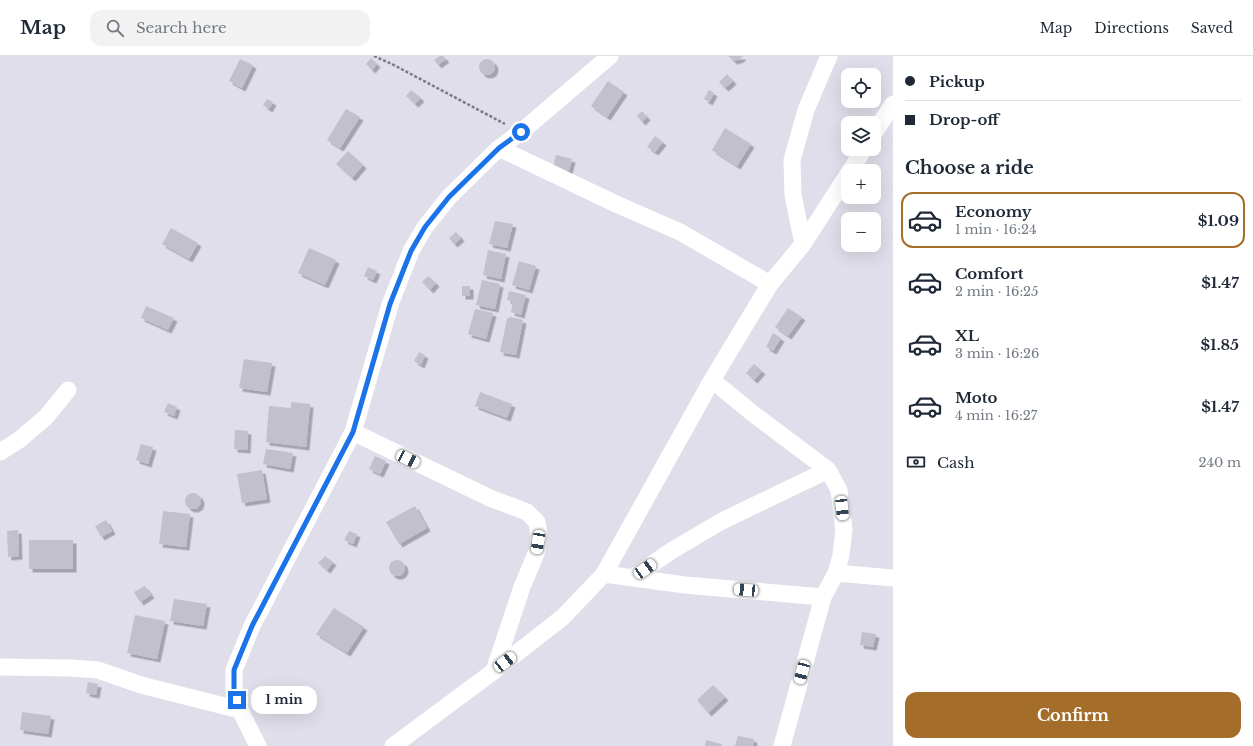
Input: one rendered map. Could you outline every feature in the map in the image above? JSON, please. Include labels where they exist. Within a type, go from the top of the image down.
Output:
[{"type":"street","points":[[258,746],[240,710],[234,689],[234,670],[252,626],[353,432],[390,304],[411,251],[425,227],[449,197],[499,148],[521,132],[610,56]]},
{"type":"street","points":[[803,244],[793,195],[792,160],[806,110],[829,56]]},
{"type":"street","points":[[881,122],[893,104]]},
{"type":"street","points":[[499,148],[614,203],[680,232],[770,284]]},
{"type":"street","points":[[393,746],[494,671],[563,617],[604,574],[712,380],[770,284],[803,244],[841,185]]},
{"type":"street","points":[[712,380],[751,412],[828,470],[839,490],[844,530],[841,555],[836,573],[823,597],[782,746]]},
{"type":"street","points":[[0,452],[19,440],[46,417],[68,390]]},
{"type":"street","points":[[353,432],[490,498],[527,512],[538,522],[539,534],[537,550],[522,588],[494,671]]},
{"type":"street","points":[[632,578],[671,551],[722,521],[828,470]]},
{"type":"street","points":[[836,573],[893,578]]},
{"type":"street","points":[[604,574],[684,585],[823,597]]},
{"type":"street","points":[[0,667],[98,670],[140,685],[240,710]]},
{"type":"path","points":[[374,56],[521,132]]},
{"type":"building","points":[[440,56],[443,56],[446,59],[438,65],[434,60]]},
{"type":"building","points":[[728,56],[743,56],[734,61]]},
{"type":"building","points":[[371,58],[377,64],[372,70],[366,64]]},
{"type":"building","points":[[240,59],[253,65],[242,88],[229,81]]},
{"type":"building","points":[[487,59],[493,61],[495,67],[493,73],[487,75],[481,73],[479,67],[481,61]]},
{"type":"building","points":[[727,74],[733,81],[725,88],[719,82]]},
{"type":"building","points":[[608,81],[624,92],[607,117],[591,106]]},
{"type":"building","points":[[411,90],[421,98],[415,104],[406,96]]},
{"type":"building","points":[[709,90],[714,93],[709,102],[704,99]]},
{"type":"building","points":[[267,99],[273,102],[269,109],[263,105]]},
{"type":"building","points":[[346,109],[360,117],[340,148],[327,140]]},
{"type":"building","points":[[642,111],[647,117],[642,122],[637,116]]},
{"type":"building","points":[[725,128],[751,144],[737,166],[712,150]]},
{"type":"building","points":[[655,136],[663,142],[655,152],[647,147]]},
{"type":"building","points":[[348,151],[363,165],[352,178],[336,164]]},
{"type":"building","points":[[556,155],[572,159],[569,171],[553,168]]},
{"type":"building","points":[[495,221],[513,224],[507,248],[489,244]]},
{"type":"building","points":[[171,228],[198,243],[189,259],[162,244]]},
{"type":"building","points":[[456,232],[461,238],[454,244],[449,238]]},
{"type":"building","points":[[309,248],[336,260],[325,285],[298,273]]},
{"type":"building","points":[[488,250],[506,254],[501,279],[483,275]]},
{"type":"building","points":[[519,261],[536,266],[529,290],[512,285]]},
{"type":"building","points":[[368,267],[377,271],[373,280],[364,276]]},
{"type":"building","points":[[428,276],[436,283],[430,290],[422,282]]},
{"type":"building","points":[[482,280],[500,284],[495,309],[476,305]]},
{"type":"building","points":[[462,286],[470,286],[470,296],[462,296]]},
{"type":"building","points":[[509,291],[526,295],[521,315],[511,312],[513,302],[507,300]]},
{"type":"building","points":[[146,306],[174,318],[168,330],[141,318]]},
{"type":"building","points":[[788,308],[802,317],[788,336],[775,327]]},
{"type":"building","points":[[475,309],[493,313],[486,339],[468,334]]},
{"type":"building","points":[[510,317],[523,320],[516,355],[500,352],[507,319]]},
{"type":"building","points":[[773,333],[781,338],[773,351],[766,347]]},
{"type":"building","points":[[419,352],[425,355],[421,365],[414,361]]},
{"type":"building","points":[[244,359],[272,363],[267,392],[239,388]]},
{"type":"building","points":[[754,364],[762,371],[754,380],[746,373]]},
{"type":"building","points":[[480,392],[512,404],[507,418],[475,406]]},
{"type":"building","points":[[291,402],[310,404],[306,447],[266,442],[269,406],[291,408]]},
{"type":"building","points":[[168,403],[177,407],[174,416],[164,412]]},
{"type":"building","points":[[235,430],[248,431],[247,450],[234,449]]},
{"type":"building","points":[[141,444],[153,447],[148,464],[136,460]]},
{"type":"building","points":[[266,449],[293,453],[290,469],[263,464]]},
{"type":"building","points":[[375,456],[386,461],[380,474],[369,469]]},
{"type":"building","points":[[262,470],[267,499],[242,503],[237,474]]},
{"type":"building","points":[[193,493],[200,498],[201,501],[196,508],[193,509],[186,504],[185,501],[190,494]]},
{"type":"building","points":[[415,506],[427,528],[399,544],[386,522]]},
{"type":"building","points":[[163,511],[190,514],[186,547],[159,544]]},
{"type":"building","points":[[106,520],[112,531],[101,537],[95,526]]},
{"type":"building","points":[[18,530],[19,556],[8,557],[7,531]]},
{"type":"building","points":[[349,531],[357,534],[353,544],[344,540]]},
{"type":"building","points":[[29,540],[73,540],[73,569],[29,569]]},
{"type":"building","points":[[325,556],[333,562],[327,570],[318,563]]},
{"type":"building","points":[[397,560],[404,565],[405,568],[400,575],[397,576],[390,571],[389,568],[394,561]]},
{"type":"building","points":[[145,586],[151,595],[140,602],[134,592]]},
{"type":"building","points":[[174,599],[207,604],[203,626],[170,621]]},
{"type":"building","points":[[334,608],[364,627],[347,653],[316,634]]},
{"type":"building","points":[[135,615],[165,621],[157,659],[127,653]]},
{"type":"building","points":[[862,632],[876,634],[873,647],[860,645]]},
{"type":"building","points":[[88,682],[98,684],[96,695],[86,693]]},
{"type":"building","points":[[713,685],[725,697],[708,713],[697,700]]},
{"type":"building","points":[[22,712],[51,716],[48,734],[20,730]]},
{"type":"building","points":[[738,736],[754,739],[753,746],[735,746]]},
{"type":"building","points":[[706,740],[722,744],[722,746],[705,746]]},
{"type":"route","points":[[237,700],[234,689],[234,670],[252,626],[353,432],[390,304],[411,251],[425,227],[449,197],[499,148],[521,132]]}]
